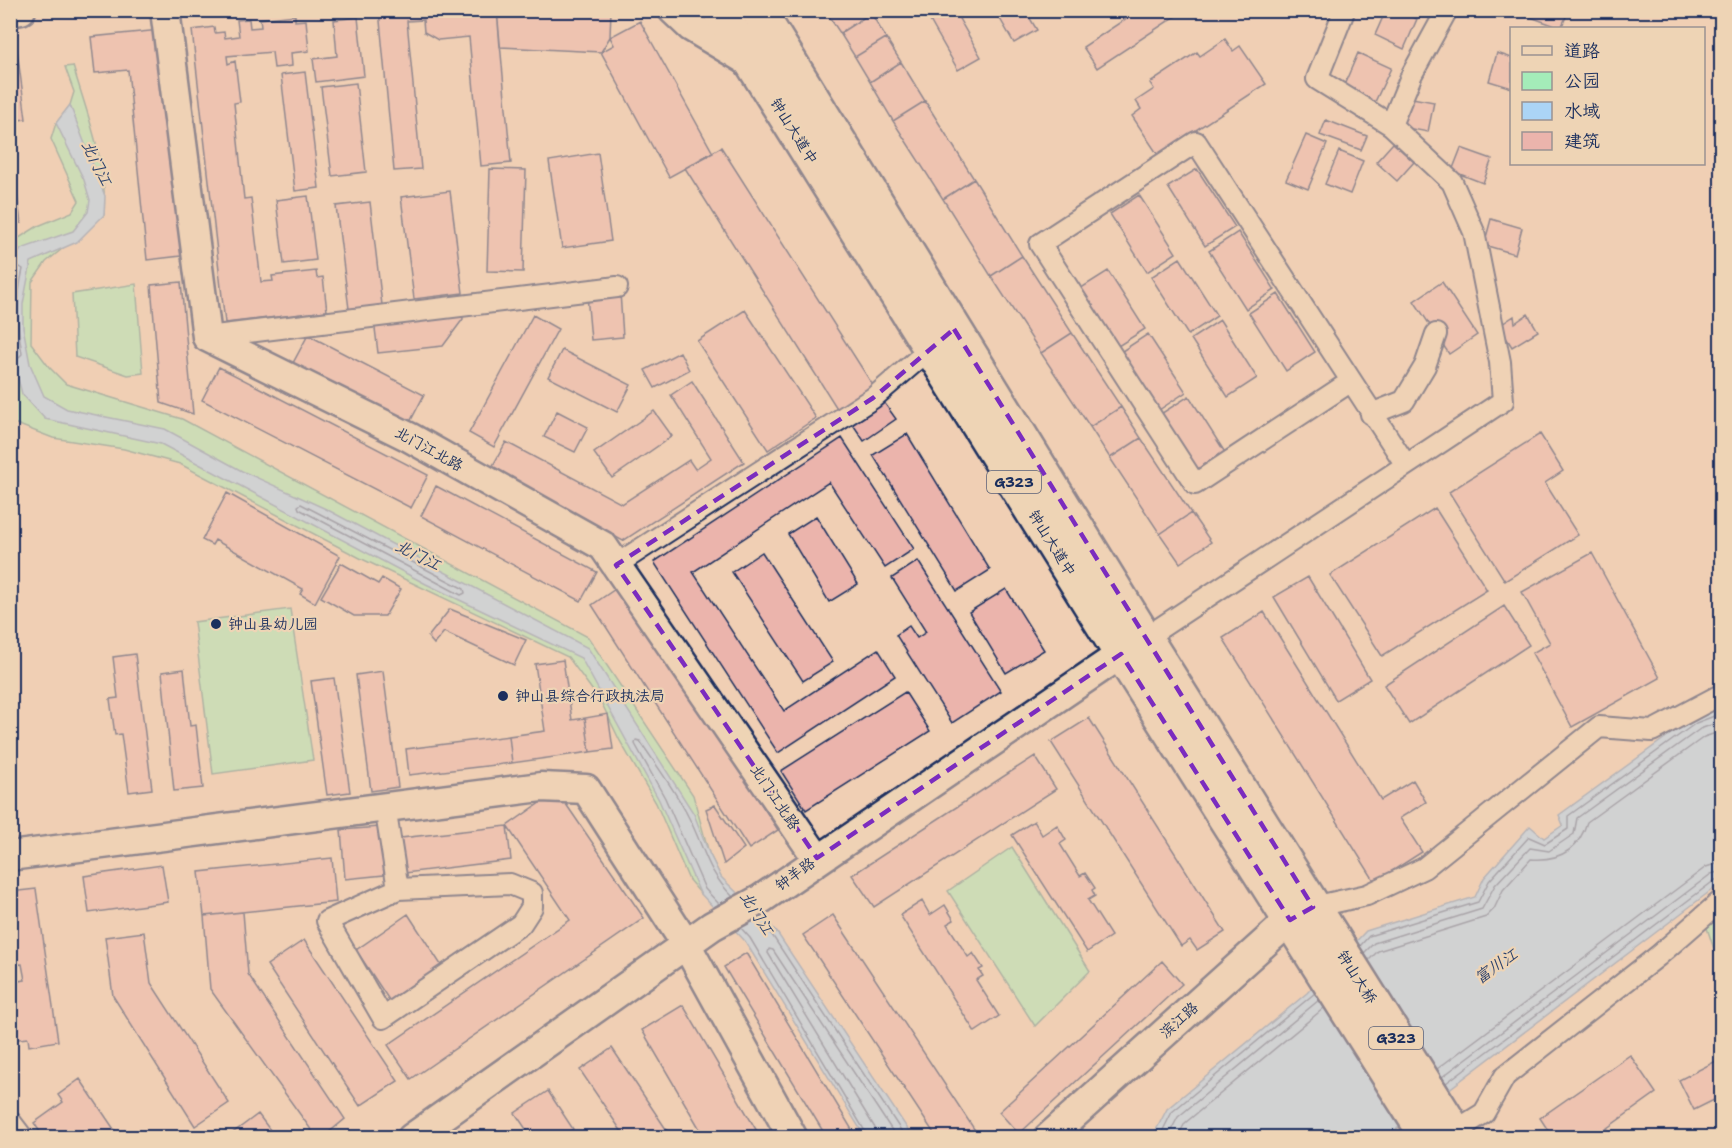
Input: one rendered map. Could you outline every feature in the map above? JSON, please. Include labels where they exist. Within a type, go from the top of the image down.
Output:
[{"type":"highway","name":"钟山大道中","points":[[719,10],[753,64],[942,338],[1321,945]]},
{"type":"highway","name":"钟山大道中","points":[[758,10],[774,26],[942,338]]},
{"type":"highway","name":"钟山大桥","points":[[1321,945],[1448,1135]]},
{"type":"street","points":[[10,12],[21,10]]},
{"type":"street","points":[[165,10],[207,337],[617,287]]},
{"type":"street","points":[[673,10],[690,27],[753,64]]},
{"type":"street","points":[[1391,126],[1412,74],[1447,10]]},
{"type":"street","points":[[1133,646],[1503,401],[1500,362],[1474,232],[1452,182],[1391,126],[1317,79],[1343,14]]},
{"type":"street","points":[[1350,382],[1196,484],[1040,244],[1196,142],[1406,465]]},
{"type":"street","points":[[1371,414],[1404,401],[1425,366],[1436,334]]},
{"type":"street","name":"北门江北路","points":[[207,337],[409,437],[603,546],[817,858]]},
{"type":"street","points":[[616,565],[873,398],[942,338]]},
{"type":"street","name":"钟羊路","points":[[412,1137],[687,946],[712,926],[761,899],[817,858],[1133,646]]},
{"type":"street","points":[[1301,914],[1367,895],[1424,868],[1599,727],[1652,730],[1722,694]]},
{"type":"street","points":[[10,856],[541,787],[586,789],[687,946],[793,1137]]},
{"type":"street","points":[[385,807],[398,889]]},
{"type":"street","points":[[510,884],[532,893],[532,907],[521,924],[382,1018],[327,921],[398,889],[510,884]]},
{"type":"street","points":[[1448,1135],[1484,1113],[1505,1076],[1658,956],[1722,900]]},
{"type":"street","name":"滨江路","points":[[1048,1137],[1301,914]]},
{"type":"street","points":[[10,1121],[23,1137]]},
{"type":"highlighted area","points":[[954,329],[1313,907],[1290,920],[1121,654],[817,858],[616,565],[873,398]]},
{"type":"green space","points":[[73,66],[100,159],[104,215],[46,262],[32,282],[31,343],[49,367],[66,384],[182,419],[588,637],[693,795],[709,853],[721,877],[700,893],[689,880],[656,803],[620,741],[601,702],[568,657],[362,559],[180,464],[124,449],[53,438],[11,422],[11,243],[38,226],[72,212],[79,201],[51,139],[56,123],[70,105],[74,92],[65,67]]},
{"type":"green space","points":[[136,284],[143,373],[128,375],[75,357],[72,294]]},
{"type":"green space","points":[[290,609],[313,760],[213,774],[194,622]]},
{"type":"green space","points":[[1012,847],[1090,971],[1035,1026],[948,891]]},
{"type":"green space","points":[[1721,902],[1721,964],[1719,964],[1703,916]]},
{"type":"water","name":"北门江","points":[[70,105],[105,196],[104,215],[77,242],[31,262],[23,304],[23,327],[30,364],[44,396],[67,409],[165,429],[242,471],[326,509],[588,648],[694,814],[721,877],[776,931],[913,1137],[865,1137],[745,941],[700,893],[659,800],[581,658],[426,584],[161,444],[45,419],[22,394],[13,359],[10,269],[21,249],[73,231],[88,212],[90,200],[84,180],[56,123]]},
{"type":"water","name":"富川江","points":[[1721,707],[1721,883],[1386,1137],[1152,1138],[1167,1109],[1307,993],[1366,931],[1475,897],[1484,878],[1530,826],[1544,838],[1563,825],[1559,815],[1694,717]]},
{"type":"building","points":[[379,10],[497,10],[511,163],[481,166],[469,37],[438,40],[424,32],[423,20],[407,21],[421,169],[394,171]]},
{"type":"building","points":[[497,10],[611,10],[610,37],[601,52],[500,47]]},
{"type":"building","points":[[829,10],[869,10],[871,13],[840,33],[826,12]]},
{"type":"building","points":[[924,10],[954,10],[981,57],[958,70]]},
{"type":"building","points":[[995,10],[1025,10],[1037,30],[1014,43]]},
{"type":"building","points":[[1139,10],[1185,10],[1097,68],[1083,47]]},
{"type":"building","points":[[1386,10],[1398,10],[1417,19],[1404,49],[1375,35]]},
{"type":"building","points":[[1527,10],[1569,10],[1561,27],[1525,15]]},
{"type":"building","points":[[871,13],[886,38],[855,57],[840,33]]},
{"type":"building","points":[[295,15],[295,21],[306,20],[309,51],[291,53],[292,66],[274,68],[272,52],[227,56],[228,64],[235,61],[240,102],[234,103],[244,199],[251,198],[261,282],[273,281],[272,276],[316,271],[317,278],[323,277],[327,311],[225,323],[192,30],[214,27],[215,33],[224,32],[225,38],[239,36],[237,20],[249,19],[250,28],[261,27],[260,19]]},
{"type":"building","points":[[358,17],[364,76],[316,82],[313,59],[337,56],[334,20]]},
{"type":"building","points":[[640,21],[713,153],[669,177],[601,52],[614,45],[610,37]]},
{"type":"building","points":[[160,30],[181,256],[147,260],[128,70],[95,73],[91,37]]},
{"type":"building","points":[[886,38],[901,62],[870,82],[855,57]]},
{"type":"building","points":[[1225,39],[1233,51],[1240,46],[1266,84],[1158,155],[1132,116],[1141,109],[1136,101],[1154,89],[1150,83],[1197,52],[1200,56]]},
{"type":"building","points":[[17,50],[26,119],[10,121],[10,51]]},
{"type":"building","points":[[1358,53],[1391,68],[1373,106],[1341,92]]},
{"type":"building","points":[[1497,53],[1510,57],[1510,87],[1489,81]]},
{"type":"building","points":[[901,62],[925,101],[893,121],[870,82]]},
{"type":"building","points":[[305,72],[319,188],[295,191],[281,75]]},
{"type":"building","points":[[356,83],[366,172],[332,176],[321,87]]},
{"type":"building","points":[[1407,97],[1434,102],[1428,132],[1401,127]]},
{"type":"building","points":[[925,101],[974,179],[943,199],[893,121]]},
{"type":"building","points":[[1326,120],[1367,136],[1361,150],[1320,135]]},
{"type":"building","points":[[1306,135],[1327,144],[1308,189],[1286,180]]},
{"type":"building","points":[[1393,143],[1414,162],[1397,181],[1376,162]]},
{"type":"building","points":[[10,144],[21,223],[10,224]]},
{"type":"building","points":[[721,147],[874,387],[838,410],[685,168]]},
{"type":"building","points":[[1461,148],[1492,159],[1483,183],[1452,171]]},
{"type":"building","points":[[1339,151],[1363,161],[1350,194],[1325,184]]},
{"type":"building","points":[[598,153],[611,241],[562,248],[549,161]]},
{"type":"building","points":[[490,169],[526,170],[523,272],[487,271]]},
{"type":"building","points":[[1197,169],[1235,227],[1205,246],[1168,187]]},
{"type":"building","points":[[974,179],[1022,256],[991,276],[943,199]]},
{"type":"building","points":[[450,191],[463,293],[414,299],[401,197]]},
{"type":"building","points":[[1139,195],[1176,253],[1147,272],[1110,214]]},
{"type":"building","points":[[308,196],[316,260],[284,264],[276,200]]},
{"type":"building","points":[[370,202],[382,305],[349,309],[336,206]]},
{"type":"building","points":[[1491,219],[1522,228],[1515,254],[1484,245]]},
{"type":"building","points":[[1238,232],[1275,290],[1246,309],[1209,251]]},
{"type":"building","points":[[1022,256],[1072,333],[1041,353],[991,276]]},
{"type":"building","points":[[1180,258],[1217,316],[1188,335],[1151,277]]},
{"type":"building","points":[[1108,271],[1145,329],[1115,348],[1078,290]]},
{"type":"building","points":[[181,282],[193,414],[161,403],[151,285]]},
{"type":"building","points":[[1442,282],[1477,335],[1449,354],[1414,301]]},
{"type":"building","points":[[620,292],[623,337],[591,340],[587,295]]},
{"type":"building","points":[[1278,294],[1315,352],[1286,371],[1249,313]]},
{"type":"building","points":[[745,310],[816,418],[768,450],[697,341]]},
{"type":"building","points":[[462,311],[463,319],[443,346],[378,353],[374,320]]},
{"type":"building","points":[[1528,314],[1538,331],[1512,347],[1499,326],[1514,316],[1515,323]]},
{"type":"building","points":[[533,315],[558,329],[494,447],[469,433]]},
{"type":"building","points":[[1220,320],[1257,378],[1228,397],[1191,339]]},
{"type":"building","points":[[1072,333],[1121,407],[1090,427],[1041,353]]},
{"type":"building","points":[[1148,334],[1186,392],[1156,412],[1119,353]]},
{"type":"building","points":[[308,335],[424,395],[409,424],[293,363]]},
{"type":"building","points":[[562,350],[631,385],[617,412],[548,377]]},
{"type":"building","points":[[680,352],[689,370],[655,388],[645,370]]},
{"type":"building","points":[[219,367],[428,475],[411,508],[202,400]]},
{"type":"building","points":[[692,381],[744,462],[623,541],[491,469],[506,442],[622,504],[689,460],[695,469],[711,458],[671,395]]},
{"type":"building","points":[[1189,396],[1226,454],[1196,473],[1159,415]]},
{"type":"building","points":[[883,401],[896,419],[864,441],[852,423]]},
{"type":"building","points":[[1121,407],[1141,438],[1110,458],[1090,427]]},
{"type":"building","points":[[557,411],[588,427],[575,452],[544,437]]},
{"type":"building","points":[[654,411],[672,436],[612,478],[594,453]]},
{"type":"building","points":[[907,434],[990,570],[957,591],[873,455]]},
{"type":"building","points":[[1540,434],[1563,471],[1545,483],[1578,535],[1505,581],[1449,492]]},
{"type":"building","points":[[842,438],[914,549],[885,568],[829,482],[693,572],[784,711],[878,649],[895,676],[778,753],[654,562]]},
{"type":"building","points":[[1141,438],[1191,513],[1160,534],[1110,458]]},
{"type":"building","points":[[436,486],[597,572],[581,601],[421,516]]},
{"type":"building","points":[[227,493],[340,556],[315,603],[300,594],[303,589],[215,540],[212,545],[202,540]]},
{"type":"building","points":[[1435,508],[1487,590],[1382,656],[1330,575]]},
{"type":"building","points":[[1191,513],[1211,542],[1180,563],[1160,534]]},
{"type":"building","points":[[816,516],[858,584],[829,602],[788,534]]},
{"type":"building","points":[[762,552],[833,662],[803,681],[732,572]]},
{"type":"building","points":[[1592,553],[1660,678],[1572,727],[1532,653],[1550,643],[1522,592]]},
{"type":"building","points":[[918,561],[1001,691],[952,723],[896,635],[909,626],[917,638],[926,632],[892,578]]},
{"type":"building","points":[[341,563],[378,584],[382,578],[401,589],[385,616],[354,616],[321,597]]},
{"type":"building","points":[[1308,577],[1370,679],[1336,700],[1274,597]]},
{"type":"building","points":[[621,585],[778,830],[749,849],[592,605]]},
{"type":"building","points":[[1006,589],[1044,650],[1006,673],[969,612]]},
{"type":"building","points":[[1504,606],[1529,645],[1409,724],[1384,685]]},
{"type":"building","points":[[450,609],[526,640],[514,665],[444,632],[434,644],[428,637]]},
{"type":"building","points":[[1264,612],[1381,800],[1413,780],[1426,802],[1400,818],[1422,852],[1375,882],[1223,638]]},
{"type":"building","points":[[135,654],[152,789],[129,792],[121,734],[115,735],[110,699],[118,698],[113,657]]},
{"type":"building","points":[[563,660],[572,720],[585,718],[590,752],[512,763],[509,736],[545,731],[535,664]]},
{"type":"building","points":[[184,669],[190,726],[196,725],[203,788],[174,791],[162,672]]},
{"type":"building","points":[[383,671],[398,787],[371,791],[356,675]]},
{"type":"building","points":[[334,678],[350,792],[327,795],[311,681]]},
{"type":"building","points":[[905,692],[930,731],[806,810],[781,771]]},
{"type":"building","points":[[608,714],[613,749],[590,752],[585,718]]},
{"type":"building","points":[[1089,718],[1225,932],[1197,950],[1190,940],[1181,946],[1051,742]]},
{"type":"building","points":[[509,736],[512,763],[409,775],[406,749]]},
{"type":"building","points":[[1035,756],[1056,789],[874,907],[852,875]]},
{"type":"building","points":[[557,791],[644,918],[411,1079],[388,1045],[570,920],[507,826]]},
{"type":"building","points":[[715,805],[744,848],[724,864],[706,809]]},
{"type":"building","points":[[1034,821],[1042,835],[1057,825],[1066,840],[1060,844],[1080,876],[1085,873],[1095,888],[1092,890],[1095,896],[1088,900],[1111,936],[1087,952],[1012,835]]},
{"type":"building","points":[[507,826],[511,860],[405,873],[401,838]]},
{"type":"building","points":[[380,827],[384,875],[345,879],[341,830]]},
{"type":"building","points":[[332,858],[336,902],[204,916],[199,872]]},
{"type":"building","points":[[162,865],[168,902],[89,913],[84,876]]},
{"type":"building","points":[[36,889],[58,1041],[29,1046],[28,1038],[10,1040],[10,982],[25,980],[22,964],[10,965],[10,892]]},
{"type":"building","points":[[922,901],[930,915],[945,905],[954,920],[947,924],[968,957],[973,953],[983,968],[979,970],[983,976],[976,980],[999,1016],[975,1032],[900,915]]},
{"type":"building","points":[[243,912],[248,974],[345,1119],[322,1138],[317,1138],[210,989],[204,916]]},
{"type":"building","points":[[408,914],[445,971],[393,1006],[356,950]]},
{"type":"building","points":[[833,915],[980,1138],[937,1138],[803,935]]},
{"type":"building","points":[[144,932],[151,983],[229,1103],[195,1126],[113,996],[105,937]]},
{"type":"building","points":[[304,940],[398,1081],[360,1106],[267,965]]},
{"type":"building","points":[[746,953],[857,1138],[827,1138],[724,967]]},
{"type":"building","points":[[1162,961],[1182,984],[1019,1134],[999,1112]]},
{"type":"building","points":[[683,1005],[761,1138],[705,1138],[642,1030]]},
{"type":"building","points":[[612,1048],[672,1138],[626,1138],[580,1070]]},
{"type":"building","points":[[1630,1055],[1656,1093],[1593,1138],[1553,1138],[1540,1118]]},
{"type":"building","points":[[1722,1058],[1722,1096],[1694,1110],[1679,1080]]},
{"type":"building","points":[[80,1079],[120,1138],[44,1138],[34,1123],[63,1102],[58,1095]]},
{"type":"building","points":[[548,1091],[573,1129],[560,1138],[532,1138],[515,1113]]},
{"type":"building","points":[[258,1114],[276,1138],[226,1138]]},
{"type":"place","name":"钟山县幼儿园","points":[[216,624]]},
{"type":"place","name":"钟山县综合行政执法局","points":[[503,696]]}]
